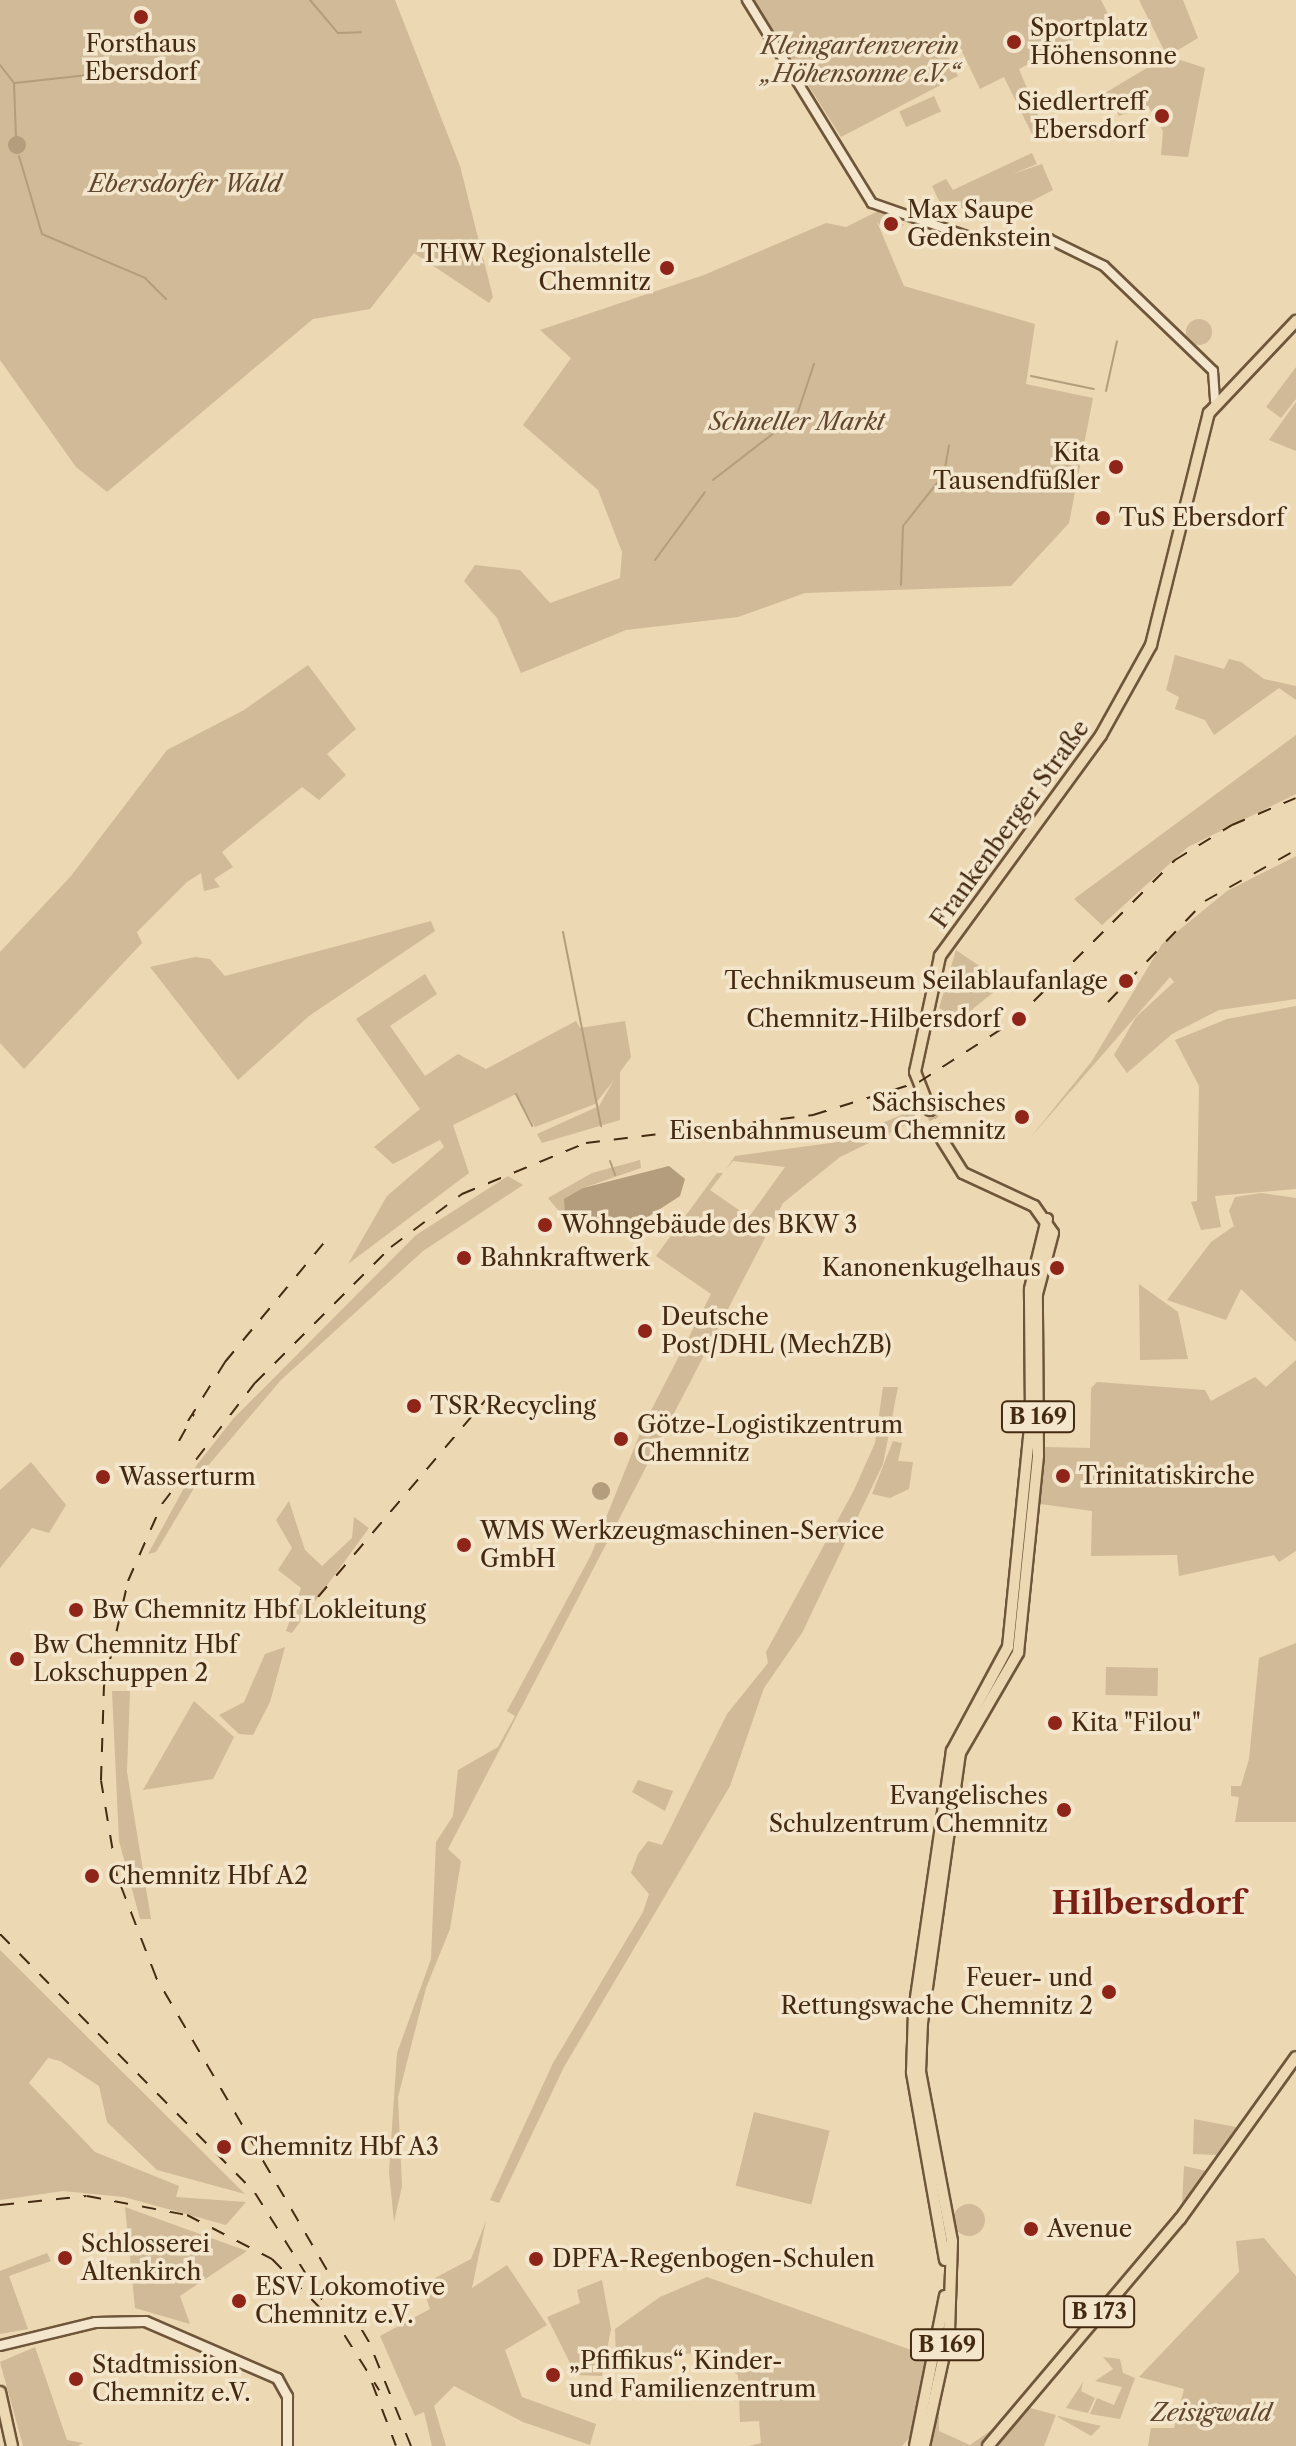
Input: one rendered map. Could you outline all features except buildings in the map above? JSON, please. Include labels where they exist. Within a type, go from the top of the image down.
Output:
[{"type":"main road","points":[[1215,401],[1296,321]]},
{"type":"main road","name":"Frankenberger Straße","points":[[930,1110],[915,1072],[940,956],[1090,754],[1153,639],[1215,401]]},
{"type":"main road","points":[[942,1139],[963,1173],[1047,1219]]},
{"type":"main road","name":"B 169","points":[[915,2446],[942,2325],[945,2267],[912,2072],[914,2011],[952,1751],[1008,1647],[1031,1416],[1030,1289],[1047,1219]]},
{"type":"main road","name":"B 169","points":[[924,2446],[949,2332],[952,2241],[920,2072],[922,2023],[960,1753],[1018,1653],[1038,1455],[1037,1294],[1053,1233],[1047,1219]]},
{"type":"main road","name":"B 173","points":[[988,2446],[1180,2219],[1296,2057]]},
{"type":"main road","points":[[0,2345],[131,2319],[258,2365],[281,2383],[287,2446]]},
{"type":"main road","points":[[0,2392],[12,2446]]},
{"type":"street","points":[[747,0],[872,203],[967,236],[1059,241],[1104,266],[1213,371],[1215,401]]},
{"type":"green space","name":"Ebersdorfer Wald","points":[[0,0],[395,0],[460,166],[493,297],[489,303],[414,253],[370,309],[313,319],[107,492],[76,467],[0,360]]},
{"type":"green space","name":"Kleingartenverein „Höhensonne e.V.“","points":[[754,0],[1101,0],[1111,20],[1019,69],[1044,130],[1033,136],[1004,77],[980,89],[956,39],[943,46],[958,76],[841,137]]},
{"type":"green space","points":[[1139,0],[1183,0],[1198,38],[1168,56],[1205,68],[1188,157],[1161,155],[1163,131],[1148,106],[1119,116],[1105,93],[1167,56]]},
{"type":"green space","points":[[934,96],[941,112],[906,127],[899,111]]},
{"type":"green space","points":[[1032,153],[1037,164],[1012,174],[1042,164],[1053,190],[1032,201],[1034,214],[994,214],[991,203],[990,213],[941,205],[932,186],[946,179],[953,190]]},
{"type":"green space","name":"Schneller Markt","points":[[880,210],[904,225],[887,232],[877,222],[904,286],[1035,324],[1026,384],[1093,398],[1069,523],[1011,586],[805,593],[738,617],[626,630],[521,673],[497,618],[464,581],[475,565],[520,570],[550,603],[620,578],[622,552],[598,490],[523,425],[571,358],[540,330],[704,275],[826,223],[846,227]]},
{"type":"green space","points":[[1199,319],[1208,323],[1212,332],[1208,341],[1199,345],[1190,341],[1186,332],[1190,323]]},
{"type":"green space","points":[[1296,367],[1296,399],[1281,418],[1266,407]]},
{"type":"green space","points":[[1296,402],[1296,451],[1269,440]]},
{"type":"green space","points":[[1175,655],[1224,669],[1229,659],[1241,662],[1264,679],[1296,686],[1296,700],[1279,688],[1214,735],[1205,720],[1175,709],[1179,697],[1166,690]]},
{"type":"green space","points":[[308,665],[356,729],[327,754],[346,775],[319,800],[302,787],[222,852],[233,867],[214,879],[220,887],[204,891],[201,873],[187,882],[137,932],[142,943],[24,1069],[0,1043],[0,952],[71,876],[167,750],[244,710]]},
{"type":"green space","points":[[1296,735],[1296,794],[1188,847],[1102,925],[1074,899]]},
{"type":"green space","points":[[1296,856],[1296,999],[1219,1010],[1172,1034],[1127,1073],[1114,1055],[1136,1017],[1174,982],[1170,977],[1030,1138],[1092,1061],[1162,944],[1227,891]]},
{"type":"green space","points":[[431,921],[435,931],[309,1016],[238,1080],[150,967],[195,957],[210,959],[225,976]]},
{"type":"green space","points":[[956,950],[1000,980],[999,988],[960,1019],[939,1008]]},
{"type":"green space","points":[[425,974],[437,994],[390,1026],[425,1076],[458,1054],[486,1069],[576,1021],[580,1028],[625,1021],[631,1057],[620,1072],[620,1120],[542,1143],[537,1134],[599,1106],[614,1080],[595,1104],[535,1127],[516,1094],[453,1125],[469,1173],[348,1264],[387,1196],[444,1147],[440,1140],[393,1164],[374,1147],[420,1109],[356,1019]]},
{"type":"green space","points":[[1296,1006],[1296,1189],[1215,1196],[1221,1227],[1201,1230],[1191,1202],[1197,1201],[1199,1086],[1175,1040],[1227,1019]]},
{"type":"green space","points":[[913,1110],[916,1120],[840,1157],[783,1203],[448,1849],[461,1861],[450,1929],[426,1988],[398,2097],[402,2186],[394,2222],[389,2172],[397,2053],[431,1959],[436,1842],[453,1816],[458,1770],[498,1747],[515,1716],[507,1711],[591,1555],[643,1426],[711,1294],[656,1256],[717,1173],[723,1173],[710,1190],[749,1217],[785,1167],[733,1161],[726,1169],[735,1156],[838,1142]]},
{"type":"green space","points":[[640,1160],[641,1168],[583,1188],[564,1217],[548,1198],[592,1173]]},
{"type":"green space","points":[[508,1176],[523,1185],[423,1251],[281,1380],[206,1468],[156,1552],[148,1554],[196,1466],[233,1419],[416,1235]]},
{"type":"green space","points":[[1261,1193],[1296,1198],[1296,1342],[1241,1289],[1226,1320],[1167,1300],[1211,1242],[1234,1226],[1229,1211],[1235,1197]]},
{"type":"green space","points":[[1139,1284],[1178,1312],[1188,1359],[1140,1360]]},
{"type":"green space","points":[[1296,1360],[1296,1551],[1279,1562],[1274,1555],[1179,1576],[1177,1555],[1091,1556],[1092,1511],[1040,1504],[1045,1447],[1090,1448],[1091,1388],[1097,1382],[1205,1390],[1211,1401],[1255,1377],[1266,1387]]},
{"type":"green space","points":[[883,1387],[898,1387],[883,1464],[802,1633],[764,1688],[730,1786],[564,2067],[499,2203],[490,2200],[553,2063],[643,1912],[649,1894],[631,1873],[638,1854],[648,1841],[662,1845],[727,1714],[768,1663],[766,1652],[854,1490],[875,1443]]},
{"type":"green space","points":[[893,1441],[902,1443],[898,1461],[913,1462],[909,1489],[890,1498],[872,1494]]},
{"type":"green space","points":[[31,1462],[66,1505],[49,1533],[32,1528],[0,1568],[0,1490]]},
{"type":"green space","points":[[289,1501],[305,1550],[322,1566],[352,1538],[354,1517],[369,1528],[292,1633],[286,1631],[301,1588],[278,1570],[292,1548],[276,1520]]},
{"type":"green space","points":[[1296,1643],[1296,1822],[1235,1822],[1239,1797],[1231,1796],[1231,1786],[1241,1786],[1249,1759],[1259,1658]]},
{"type":"green space","points":[[285,1647],[270,1702],[253,1735],[239,1734],[219,1715],[244,1702],[265,1654]]},
{"type":"green space","points":[[1106,1667],[1158,1668],[1158,1696],[1106,1695]]},
{"type":"green space","points":[[112,1691],[130,1691],[127,1772],[151,1919],[140,1919],[119,1841]]},
{"type":"green space","points":[[194,1701],[234,1737],[213,1779],[143,1790]]},
{"type":"green space","points":[[638,1780],[673,1791],[665,1811],[632,1792]]},
{"type":"green space","points":[[0,1950],[245,2194],[157,2170],[107,2122],[99,2086],[60,2061],[48,2058],[29,2083],[95,2152],[179,2186],[176,2197],[246,2202],[226,2225],[124,2197],[63,2191],[0,2200]]},
{"type":"green space","points":[[754,2112],[830,2131],[811,2205],[736,2186]]},
{"type":"green space","points":[[1194,2119],[1241,2128],[1219,2155],[1193,2154]]},
{"type":"green space","points":[[1184,2166],[1207,2171],[1182,2205]]},
{"type":"green space","points":[[969,2204],[980,2209],[985,2220],[980,2231],[969,2236],[958,2231],[953,2220],[958,2209]]},
{"type":"green space","points":[[125,2207],[247,2251],[180,2296],[190,2324],[135,2308]]},
{"type":"green space","points":[[486,2221],[472,2288],[507,2265],[547,2325],[505,2350],[522,2397],[596,2424],[590,2445],[523,2422],[454,2386],[434,2406],[446,2446],[432,2446],[424,2412],[415,2416],[380,2336],[430,2309],[426,2297],[433,2279],[471,2259]]},
{"type":"green space","name":"Zeisigwald","points":[[1264,2238],[1296,2276],[1296,2446],[1148,2446],[1151,2428],[1174,2428],[1184,2389],[1139,2377],[1239,2272],[1236,2241]]},
{"type":"green space","points":[[47,2253],[51,2261],[9,2276],[28,2329],[0,2334],[0,2271]]},
{"type":"green space","points":[[707,2277],[931,2357],[912,2435],[902,2446],[749,2446],[761,2443],[759,2421],[740,2422],[738,2375],[700,2353],[616,2358],[615,2329],[660,2297]]},
{"type":"green space","points":[[602,2280],[611,2329],[602,2376],[576,2375],[547,2317],[580,2303],[577,2290]]},
{"type":"green space","points":[[35,2347],[67,2440],[83,2443],[78,2446],[23,2446],[0,2362]]},
{"type":"green space","points":[[1103,2357],[1120,2359],[1123,2373],[1135,2378],[1120,2419],[1090,2414],[1097,2398],[1114,2405],[1122,2387],[1095,2381],[1113,2369]]},
{"type":"green space","points":[[1083,2382],[1081,2391],[1095,2398],[1088,2413],[1066,2408]]},
{"type":"green space","points":[[939,2404],[939,2431],[970,2445],[997,2426],[982,2446],[930,2446]]},
{"type":"green space","points":[[1027,2407],[1056,2415],[1044,2446],[996,2446]]},
{"type":"green space","points":[[1058,2416],[1101,2426],[1091,2436]]},
{"type":"shaded area","points":[[13,136],[21,136],[26,145],[24,152],[13,154],[8,149],[8,141]]},
{"type":"shaded area","points":[[669,1166],[685,1179],[680,1196],[640,1222],[602,1225],[565,1215],[564,1199],[583,1188]]},
{"type":"shaded area","points":[[601,1482],[610,1491],[601,1500],[592,1491]]},
{"type":"waterway","points":[[310,0],[338,33],[361,32]]},
{"type":"waterway","points":[[0,65],[14,83],[16,138]]},
{"type":"waterway","points":[[15,83],[88,75]]},
{"type":"waterway","points":[[19,156],[42,234],[145,278],[166,299]]},
{"type":"waterway","points":[[1106,391],[1117,341]]},
{"type":"waterway","points":[[713,480],[797,415],[814,364]]},
{"type":"waterway","points":[[1031,376],[1094,389]]},
{"type":"waterway","points":[[901,585],[903,526],[944,474],[949,445]]},
{"type":"waterway","points":[[655,560],[705,492]]},
{"type":"waterway","points":[[563,932],[601,1126]]},
{"type":"waterway","points":[[516,1094],[532,1126]]},
{"type":"waterway","points":[[610,1161],[615,1175]]},
{"type":"tunnel","points":[[930,1110],[942,1139]]},
{"type":"railway","points":[[411,2446],[369,2342],[156,1977],[117,1876],[101,1780],[104,1686],[128,1581],[162,1504],[255,1383],[391,1247],[462,1194],[586,1143],[813,1115],[919,1082],[1014,1021],[1175,860],[1232,825],[1296,798]]},
{"type":"railway","points":[[1108,1002],[1205,901],[1296,850]]},
{"type":"railway","points":[[188,1421],[225,1362],[327,1239]]},
{"type":"railway","points":[[318,1597],[489,1396]]},
{"type":"railway","points":[[179,1441],[194,1414]]},
{"type":"railway","points":[[0,1934],[255,2193],[379,2390]]},
{"type":"railway","points":[[0,2205],[87,2196],[187,2215],[272,2259],[325,2313]]},
{"type":"railway","points":[[372,2383],[396,2446]]},
{"type":"place","name":"Forsthaus Ebersdorf","points":[[141,17]]},
{"type":"place","name":"Sportplatz Höhensonne","points":[[1014,42]]},
{"type":"place","name":"Siedlertreff Ebersdorf","points":[[1162,116]]},
{"type":"place","name":"Max Saupe Gedenkstein","points":[[891,224]]},
{"type":"place","name":"THW Regionalstelle Chemnitz","points":[[667,268]]},
{"type":"place","name":"Kita Tausendfüßler","points":[[1116,467]]},
{"type":"place","name":"TuS Ebersdorf","points":[[1103,518]]},
{"type":"place","name":"Technikmuseum Seilablaufanlage","points":[[1126,981]]},
{"type":"place","name":"Chemnitz-Hilbersdorf","points":[[1019,1019]]},
{"type":"place","name":"Sächsisches Eisenbahnmuseum Chemnitz","points":[[1022,1117]]},
{"type":"place","name":"Wohngebäude des BKW 3","points":[[545,1225]]},
{"type":"place","name":"Bahnkraftwerk","points":[[464,1258]]},
{"type":"place","name":"Kanonenkugelhaus","points":[[1057,1268]]},
{"type":"place","name":"Deutsche Post/DHL (MechZB)","points":[[645,1331]]},
{"type":"place","name":"TSR Recycling","points":[[414,1406]]},
{"type":"place","name":"Götze-Logistikzentrum Chemnitz","points":[[621,1439]]},
{"type":"place","name":"Trinitatiskirche","points":[[1063,1476]]},
{"type":"place","name":"Wasserturm","points":[[103,1477]]},
{"type":"place","name":"WMS Werkzeugmaschinen-Service GmbH","points":[[464,1545]]},
{"type":"place","name":"Bw Chemnitz Hbf Lokleitung","points":[[76,1610]]},
{"type":"place","name":"Bw Chemnitz Hbf Lokschuppen 2","points":[[17,1659]]},
{"type":"place","name":"Kita \"Filou\"","points":[[1055,1723]]},
{"type":"place","name":"Evangelisches Schulzentrum Chemnitz","points":[[1064,1810]]},
{"type":"place","name":"Chemnitz Hbf A2","points":[[92,1876]]},
{"type":"place","name":"Feuer- und Rettungswache Chemnitz 2","points":[[1109,1992]]},
{"type":"place","name":"Chemnitz Hbf A3","points":[[224,2147]]},
{"type":"place","name":"Avenue","points":[[1031,2229]]},
{"type":"place","name":"Schlosserei Altenkirch","points":[[65,2258]]},
{"type":"place","name":"DPFA-Regenbogen-Schulen","points":[[536,2259]]},
{"type":"place","name":"ESV Lokomotive Chemnitz e.V.","points":[[239,2301]]},
{"type":"place","name":"„Pfiffikus“, Kinder- und Familienzentrum","points":[[553,2375]]},
{"type":"place","name":"Stadtmission Chemnitz e.V.","points":[[76,2379]]},
{"type":"district","name":"Hilbersdorf","points":[[1148,1903]]}]
